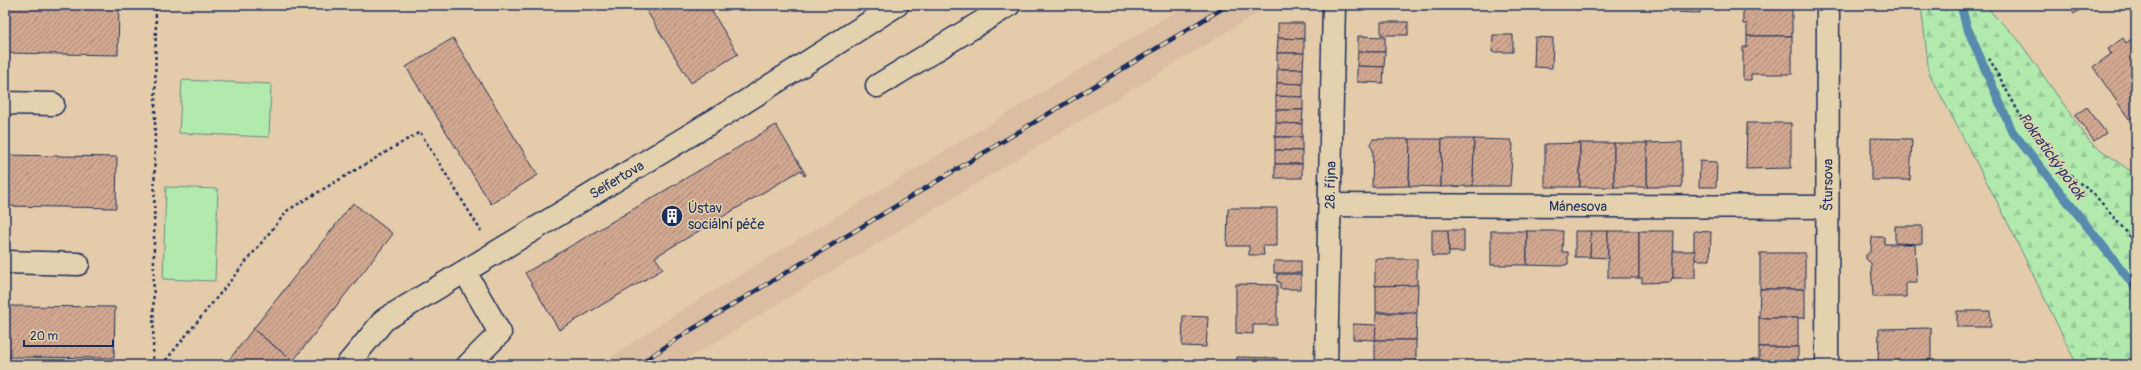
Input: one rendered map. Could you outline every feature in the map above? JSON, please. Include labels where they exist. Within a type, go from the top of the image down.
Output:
[{"type":"street","name":"Seifertova","points":[[347,365],[384,320],[743,103],[897,5]]},
{"type":"street","points":[[877,86],[1009,5]]},
{"type":"street","name":"28. října","points":[[1326,365],[1334,5]]},
{"type":"street","name":"Štursova","points":[[1827,365],[1828,5]]},
{"type":"street","points":[[5,103],[53,104]]},
{"type":"street","name":"Mánesova","points":[[1330,205],[1827,207]]},
{"type":"street","points":[[5,262],[78,264]]},
{"type":"street","points":[[465,272],[500,333],[468,365]]},
{"type":"path","points":[[153,365],[156,5]]},
{"type":"path","points":[[1989,58],[2019,113],[2053,163],[2093,193],[2136,243]]},
{"type":"path","points":[[162,365],[288,210],[420,132],[495,254]]},
{"type":"shaded area","points":[[1186,5],[1271,5],[678,365],[599,365],[674,315]]},
{"type":"green space","points":[[1921,5],[1984,5],[2017,38],[2090,142],[2136,175],[2136,365],[2077,365],[2001,209],[1929,73]]},
{"type":"green space","points":[[182,80],[271,84],[269,137],[179,133]]},
{"type":"green space","points":[[166,187],[218,189],[215,281],[163,279]]},
{"type":"building","points":[[5,5],[119,5],[118,55],[5,53]]},
{"type":"building","points":[[643,5],[708,5],[738,54],[691,83]]},
{"type":"building","points":[[1672,5],[1700,5],[1700,13],[1672,12]]},
{"type":"building","points":[[1743,5],[1792,5],[1792,36],[1747,36],[1747,24],[1743,24]]},
{"type":"building","points":[[2068,5],[2086,5],[2074,14]]},
{"type":"building","points":[[1381,22],[1408,22],[1408,35],[1381,35]]},
{"type":"building","points":[[1278,23],[1304,23],[1304,39],[1278,38]]},
{"type":"building","points":[[1493,35],[1513,35],[1513,52],[1492,52]]},
{"type":"building","points":[[1358,36],[1385,37],[1385,52],[1358,52]]},
{"type":"building","points":[[1747,36],[1792,36],[1792,74],[1751,74],[1751,80],[1743,80],[1743,47],[1747,47]]},
{"type":"building","points":[[2136,36],[2136,114],[2129,119],[2093,67],[2111,54],[2108,49],[2123,38],[2126,43]]},
{"type":"building","points":[[1535,37],[1553,38],[1552,68],[1534,67]]},
{"type":"building","points":[[453,38],[538,175],[491,204],[406,67]]},
{"type":"building","points":[[1278,38],[1304,39],[1304,53],[1277,53]]},
{"type":"building","points":[[1358,52],[1385,52],[1384,67],[1357,66]]},
{"type":"building","points":[[1277,53],[1304,53],[1303,69],[1277,69]]},
{"type":"building","points":[[1357,66],[1384,67],[1383,83],[1357,82]]},
{"type":"building","points":[[1277,69],[1303,69],[1303,84],[1277,83]]},
{"type":"building","points":[[1277,83],[1303,84],[1303,97],[1276,96]]},
{"type":"building","points":[[1276,96],[1303,97],[1303,110],[1276,110]]},
{"type":"building","points":[[2087,107],[2106,133],[2094,141],[2075,115]]},
{"type":"building","points":[[1276,110],[1303,110],[1302,124],[1276,123]]},
{"type":"building","points":[[1276,123],[1302,124],[1302,137],[1275,137]]},
{"type":"building","points":[[1747,123],[1791,123],[1791,168],[1746,169]]},
{"type":"building","name":"Ústav sociální péče","points":[[776,125],[806,175],[804,176],[801,170],[655,257],[663,269],[559,330],[525,273]]},
{"type":"building","points":[[1275,137],[1302,137],[1302,151],[1275,150]]},
{"type":"building","points":[[1871,138],[1912,139],[1910,180],[1871,180]]},
{"type":"building","points":[[1373,139],[1410,139],[1409,186],[1372,187],[1373,150],[1370,144]]},
{"type":"building","points":[[1410,139],[1442,139],[1441,187],[1409,186]]},
{"type":"building","points":[[1442,139],[1474,139],[1473,186],[1441,187]]},
{"type":"building","points":[[1474,139],[1511,140],[1513,145],[1510,186],[1473,186]]},
{"type":"building","points":[[1682,142],[1682,187],[1647,187],[1647,143]]},
{"type":"building","points":[[1580,143],[1580,187],[1545,187],[1545,144]]},
{"type":"building","points":[[1580,143],[1614,143],[1614,187],[1580,187]]},
{"type":"building","points":[[1614,143],[1647,143],[1647,187],[1614,187]]},
{"type":"building","points":[[1275,150],[1302,151],[1302,164],[1275,164]]},
{"type":"building","points":[[5,155],[117,157],[116,208],[5,206]]},
{"type":"building","points":[[1700,161],[1717,162],[1716,187],[1699,187]]},
{"type":"building","points":[[1275,164],[1302,164],[1302,178],[1275,178]]},
{"type":"building","points":[[353,203],[393,234],[293,361],[253,329]]},
{"type":"building","points":[[1228,208],[1277,208],[1277,246],[1263,246],[1264,255],[1249,255],[1249,246],[1227,246]]},
{"type":"building","points":[[1895,226],[1922,226],[1922,244],[1895,243]]},
{"type":"building","points":[[1432,230],[1448,230],[1449,256],[1432,256]]},
{"type":"building","points":[[1448,230],[1464,230],[1464,252],[1449,252]]},
{"type":"building","points":[[1491,231],[1527,231],[1527,265],[1491,265]]},
{"type":"building","points":[[1527,231],[1563,231],[1562,252],[1568,252],[1568,264],[1561,266],[1527,265]]},
{"type":"building","points":[[1575,231],[1591,231],[1590,257],[1575,257]]},
{"type":"building","points":[[1591,231],[1608,231],[1608,258],[1590,257]]},
{"type":"building","points":[[1608,231],[1639,231],[1639,278],[1608,278]]},
{"type":"building","points":[[1639,231],[1674,231],[1673,278],[1671,279],[1671,282],[1642,283],[1642,278],[1639,278]]},
{"type":"building","points":[[1694,231],[1711,232],[1710,260],[1694,260]]},
{"type":"building","points":[[1872,237],[1884,237],[1884,244],[1915,244],[1917,283],[1906,283],[1906,297],[1873,297],[1871,263],[1866,259],[1866,255],[1871,251]]},
{"type":"building","points":[[1673,251],[1695,251],[1695,278],[1673,278]]},
{"type":"building","points":[[1760,253],[1805,253],[1805,289],[1760,289]]},
{"type":"building","points":[[1375,259],[1417,259],[1417,286],[1375,286]]},
{"type":"building","points":[[1274,261],[1301,261],[1301,273],[1274,273]]},
{"type":"building","points":[[1277,274],[1301,274],[1301,289],[1280,289],[1280,282],[1277,282]]},
{"type":"building","points":[[1236,284],[1277,285],[1277,325],[1253,325],[1253,334],[1236,333]]},
{"type":"building","points":[[1418,285],[1417,312],[1376,312],[1376,286]]},
{"type":"building","points":[[1760,289],[1805,289],[1805,318],[1759,318]]},
{"type":"building","points":[[5,306],[115,307],[114,358],[5,357]]},
{"type":"building","points":[[1957,311],[1990,311],[1991,327],[1957,327]]},
{"type":"building","points":[[1376,313],[1417,313],[1416,340],[1375,340]]},
{"type":"building","points":[[1183,316],[1208,317],[1206,347],[1182,346]]},
{"type":"building","points":[[1759,318],[1798,318],[1798,347],[1759,347]]},
{"type":"building","points":[[1353,324],[1376,325],[1375,340],[1353,339]]},
{"type":"building","points":[[1931,328],[1931,360],[1921,360],[1921,365],[1878,365],[1879,329]]},
{"type":"building","points":[[253,329],[293,361],[290,365],[225,365]]},
{"type":"building","points":[[1375,340],[1416,340],[1416,365],[1375,365]]},
{"type":"building","points":[[1759,347],[1798,347],[1798,365],[1752,365],[1752,359],[1759,359]]},
{"type":"building","points":[[1237,357],[1277,358],[1276,365],[1237,365]]},
{"type":"waterway","name":"Pokratický potok","points":[[1961,5],[1966,25],[2012,131],[2136,288]]},
{"type":"railway","points":[[638,365],[686,333],[1228,5]]},
{"type":"place","name":"Ústav sociální péče","points":[[672,216]]}]
